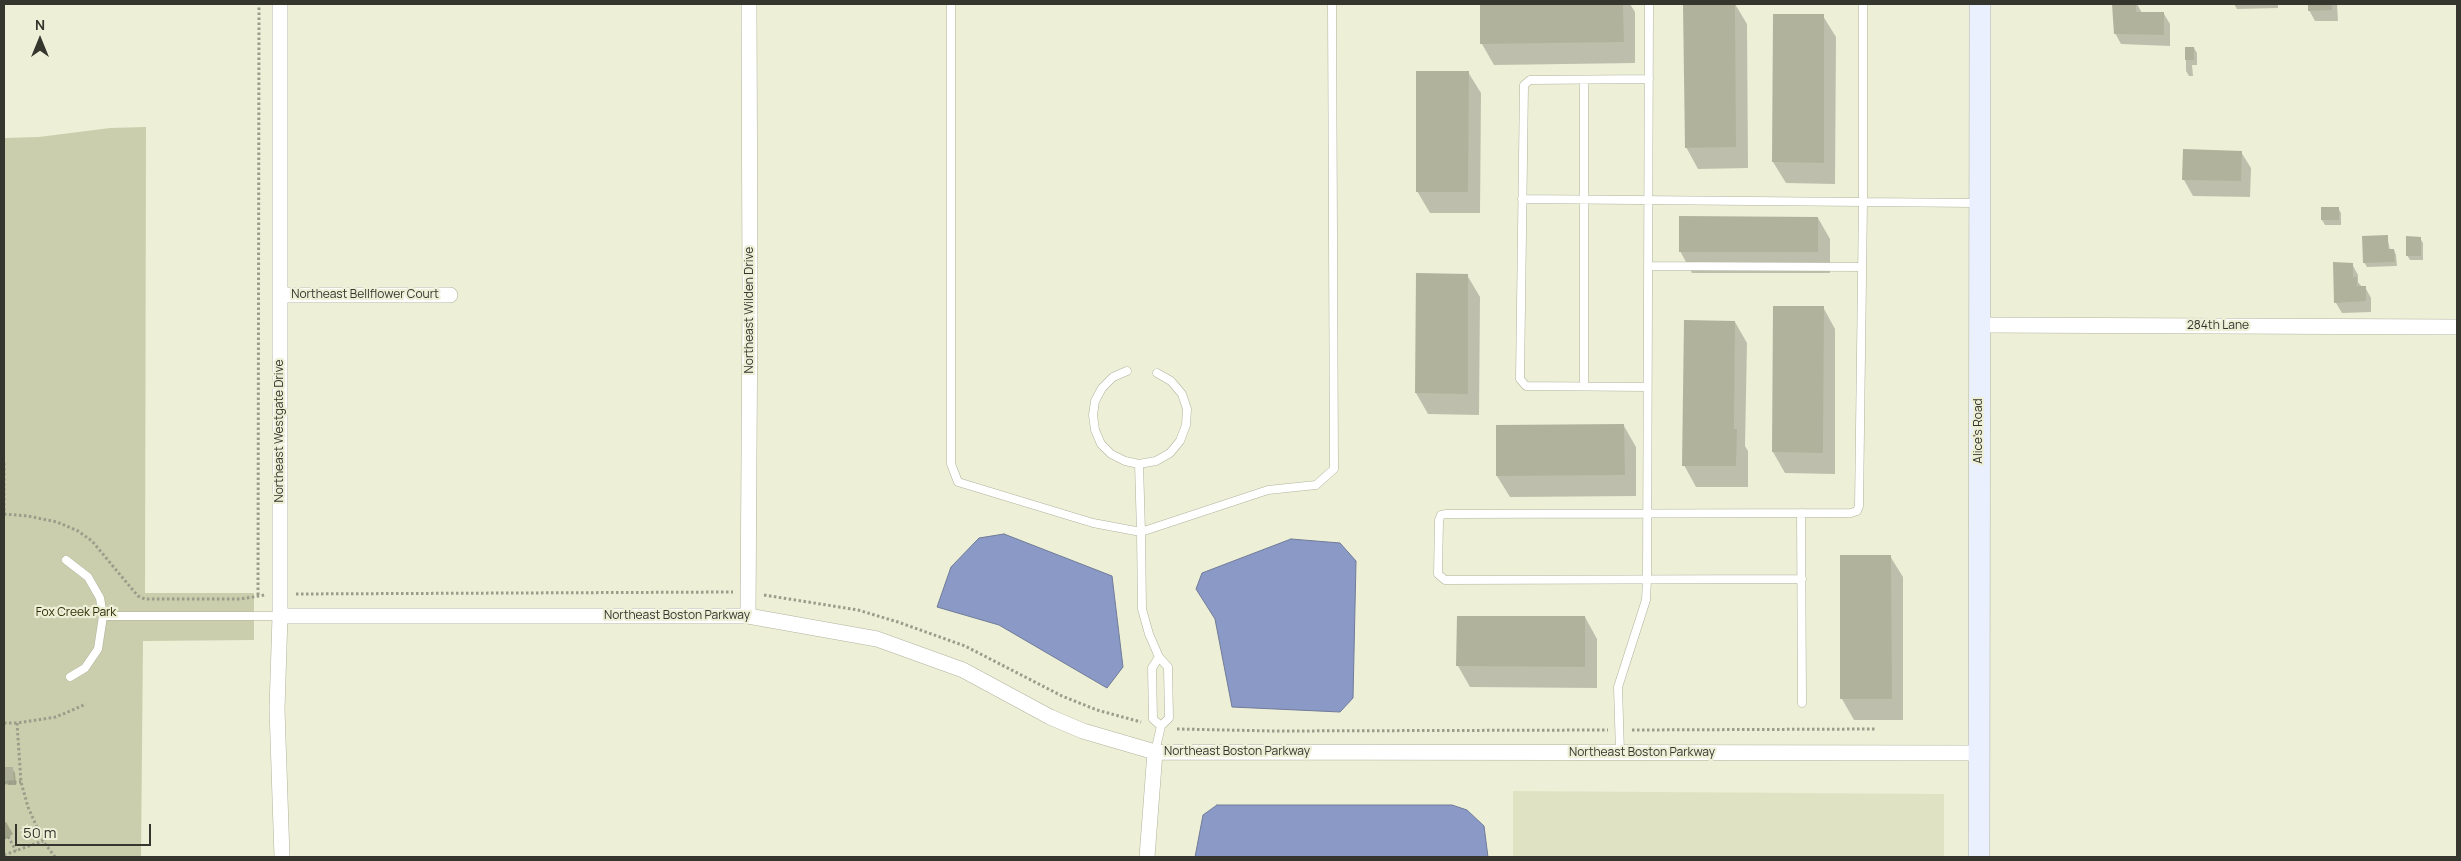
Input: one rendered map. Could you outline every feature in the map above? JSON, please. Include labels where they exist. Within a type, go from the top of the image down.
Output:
[{"type":"main road","name":"Alice's Road","points":[[1978,857],[1980,4]]},
{"type":"street","name":"Northeast Westgate Drive","points":[[280,4],[280,616],[277,709],[282,857]]},
{"type":"street","name":"Northeast Wilden Drive","points":[[748,616],[749,4]]},
{"type":"street","name":"Northeast Bellflower Court","points":[[280,295],[450,295]]},
{"type":"street","name":"284th Lane","points":[[1980,325],[2457,327]]},
{"type":"street","name":"Northeast Boston Parkway","points":[[280,616],[748,616],[877,639],[963,670],[1050,716],[1084,731],[1155,752],[1979,753]]},
{"type":"street","points":[[1147,857],[1155,752]]},
{"type":"lane","points":[[951,4],[951,464],[958,482],[1093,523],[1142,532],[1268,490],[1316,485],[1334,469],[1332,4]]},
{"type":"lane","points":[[1620,753],[1619,682],[1646,600],[1647,580],[1646,386],[1648,368],[1649,4]]},
{"type":"lane","points":[[1802,579],[1445,580],[1438,574],[1439,520],[1441,515],[1446,514],[1851,513],[1857,511],[1859,506],[1863,201],[1863,4]]},
{"type":"lane","points":[[1646,386],[1526,386],[1522,383],[1522,198],[1524,85],[1530,80],[1649,79]]},
{"type":"lane","points":[[1584,80],[1584,386]]},
{"type":"lane","points":[[1522,198],[1979,203]]},
{"type":"lane","points":[[1648,266],[1862,267]]},
{"type":"lane","points":[[1127,371],[1113,378],[1102,388],[1095,401],[1092,415],[1095,430],[1106,449],[1125,461],[1139,464],[1156,461],[1170,453],[1180,440],[1186,425],[1187,409],[1182,394],[1171,381],[1157,373]]},
{"type":"lane","points":[[1139,464],[1142,532],[1142,608],[1148,634],[1159,657],[1168,667],[1169,718],[1161,727],[1155,752]]},
{"type":"lane","points":[[1801,513],[1802,702]]},
{"type":"lane","points":[[66,560],[88,577],[100,598],[103,616],[98,649],[85,668],[70,677]]},
{"type":"lane","points":[[103,616],[280,616]]},
{"type":"lane","points":[[1159,657],[1152,668],[1153,719],[1161,727]]},
{"type":"path","points":[[4,463],[4,514],[28,516],[57,522],[78,531],[92,541],[138,596],[144,598],[240,598],[258,595],[259,4]]},
{"type":"path","points":[[280,594],[748,593],[858,610],[898,622],[965,646],[1062,696],[1097,710],[1161,727],[1202,731],[1876,729]]},
{"type":"path","points":[[4,723],[56,717],[86,704]]},
{"type":"path","points":[[17,723],[21,782],[28,808],[43,841],[55,857]]},
{"type":"path","points":[[4,784],[21,782]]},
{"type":"path","points":[[4,838],[8,836],[16,851]]},
{"type":"path","points":[[4,855],[43,841]]},
{"type":"shaded area","points":[[1513,791],[1944,794],[1944,857],[1513,857]]},
{"type":"green space","name":"Fox Creek Park","points":[[146,127],[145,593],[254,593],[254,640],[143,641],[141,857],[4,857],[4,138],[39,137],[110,128]]},
{"type":"water","points":[[1004,534],[1112,576],[1123,667],[1107,688],[999,625],[937,607],[951,567],[979,538]]},
{"type":"water","points":[[1291,539],[1340,543],[1356,561],[1353,698],[1340,712],[1232,707],[1215,619],[1196,589],[1202,573]]},
{"type":"water","points":[[1217,805],[1452,805],[1467,810],[1484,826],[1488,857],[1195,857],[1203,815]]},
{"type":"building","points":[[1480,4],[1623,4],[1624,42],[1480,44]]},
{"type":"building","points":[[1683,4],[1735,4],[1736,147],[1685,148]]},
{"type":"building","points":[[2112,4],[2136,4],[2136,12],[2164,12],[2164,35],[2114,34]]},
{"type":"building","points":[[2308,4],[2332,4],[2332,10],[2308,11]]},
{"type":"building","points":[[1773,14],[1824,14],[1824,163],[1772,162]]},
{"type":"building","points":[[2185,47],[2194,47],[2194,60],[2185,60]]},
{"type":"building","points":[[1416,71],[1469,71],[1468,192],[1416,192]]},
{"type":"building","points":[[2183,149],[2242,151],[2241,181],[2182,180]]},
{"type":"building","points":[[2321,207],[2339,207],[2339,220],[2321,220]]},
{"type":"building","points":[[1679,216],[1818,217],[1818,252],[1679,252]]},
{"type":"building","points":[[2388,235],[2388,249],[2394,249],[2395,262],[2363,263],[2362,236]]},
{"type":"building","points":[[2406,236],[2421,237],[2421,256],[2406,256]]},
{"type":"building","points":[[2333,262],[2353,263],[2353,277],[2357,277],[2357,286],[2366,286],[2366,301],[2334,303]]},
{"type":"building","points":[[1416,273],[1468,274],[1468,394],[1415,393]]},
{"type":"building","points":[[1773,306],[1824,306],[1823,453],[1772,452]]},
{"type":"building","points":[[1684,320],[1735,321],[1734,429],[1737,429],[1736,466],[1682,466]]},
{"type":"building","points":[[1624,424],[1625,475],[1496,476],[1496,425]]},
{"type":"building","points":[[1840,555],[1891,555],[1892,699],[1840,699]]},
{"type":"building","points":[[1457,616],[1585,616],[1585,667],[1456,666]]},
{"type":"building","points":[[4,767],[13,767],[14,780],[4,781]]}]
